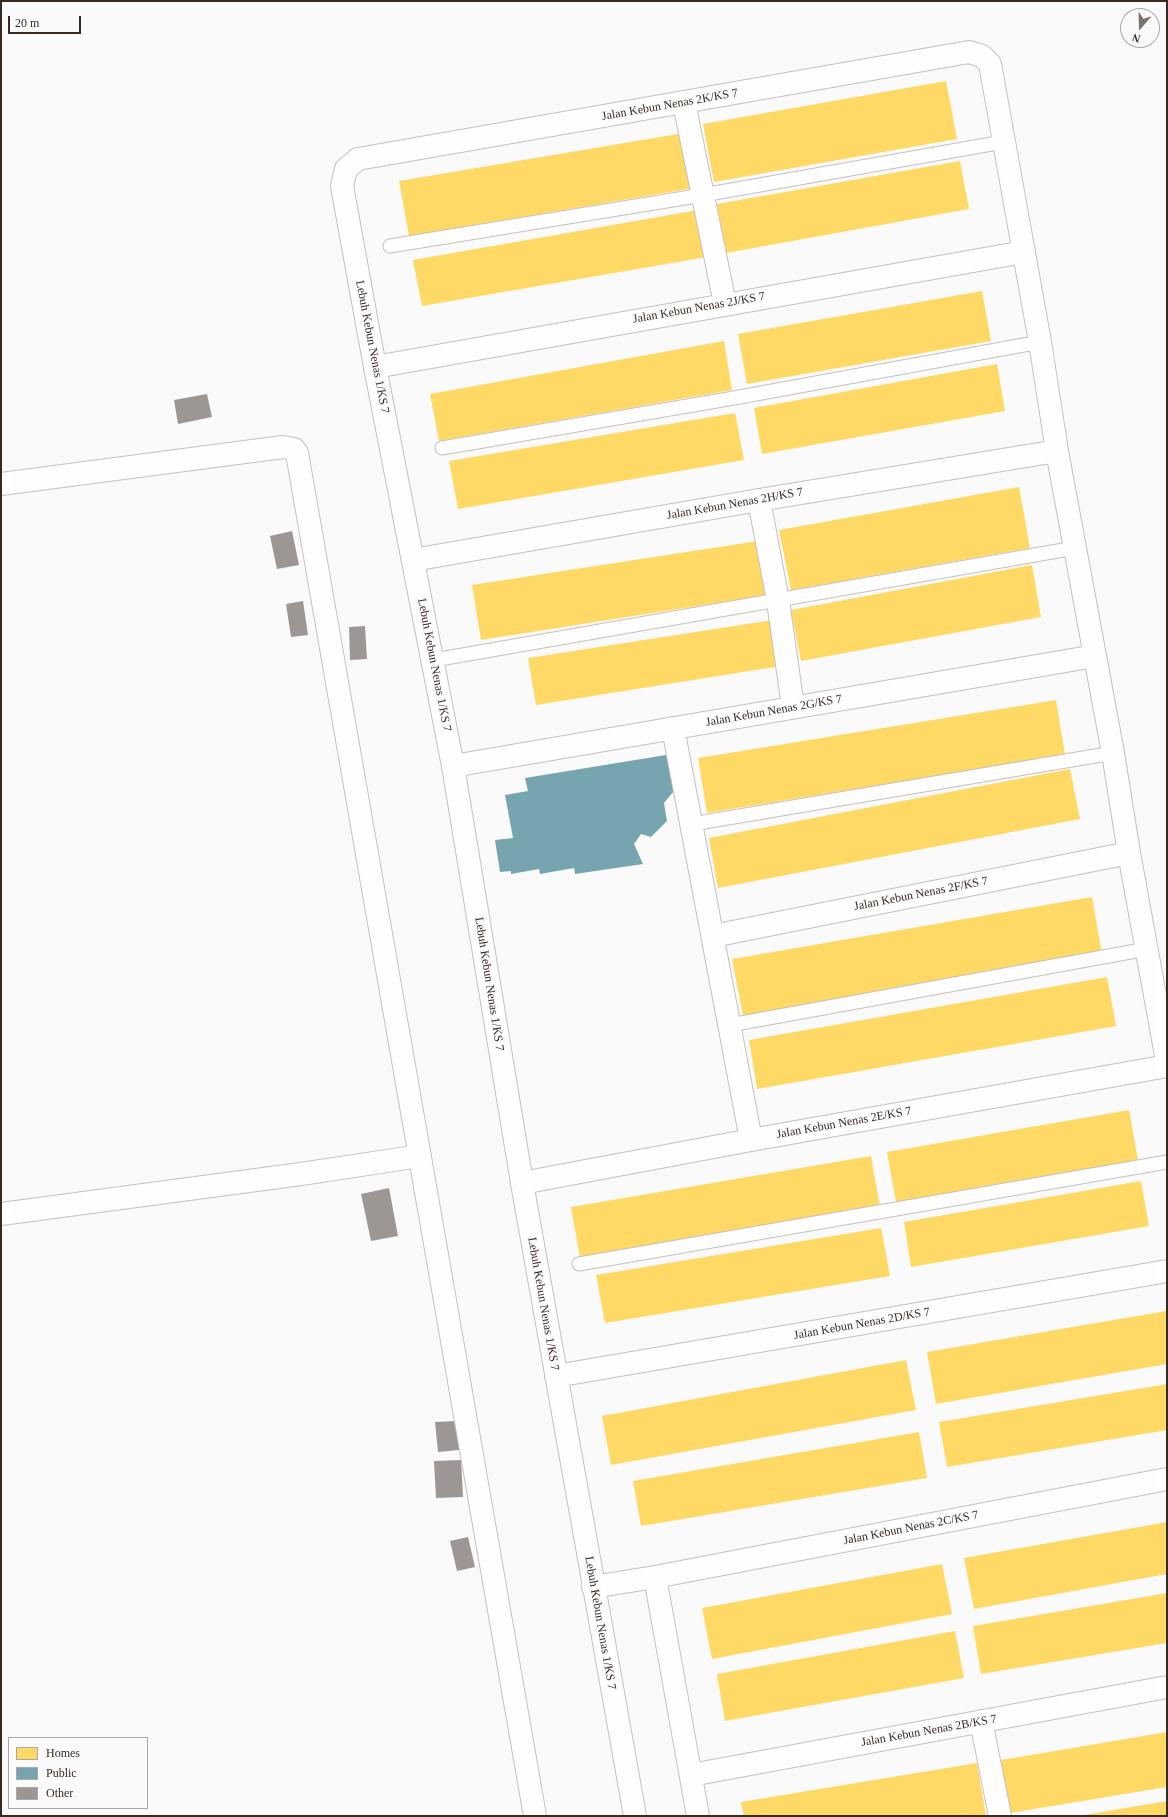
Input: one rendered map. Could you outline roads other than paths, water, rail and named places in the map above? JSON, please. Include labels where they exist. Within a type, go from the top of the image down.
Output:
[{"type":"street","name":"Jalan Kebun Nenas 2K/KS 7","points":[[358,159],[968,52],[982,56],[990,64],[1003,142]]},
{"type":"street","points":[[684,103],[725,304]]},
{"type":"street","points":[[1003,142],[1024,252],[1057,451],[1113,753],[1129,853],[1166,1056]]},
{"type":"street","name":"Lebuh Kebun Nenas 1/KS 7","points":[[358,159],[346,168],[342,186],[375,367],[434,660],[522,1183],[635,1816]]},
{"type":"street","name":"Jalan Kebun Nenas 2J/KS 7","points":[[375,367],[1024,252]]},
{"type":"street","points":[[1,484],[284,447],[294,449],[297,453],[535,1816]]},
{"type":"street","name":"Jalan Kebun Nenas 2H/KS 7","points":[[413,560],[759,500],[1057,451]]},
{"type":"street","points":[[759,500],[778,601],[794,708]]},
{"type":"street","name":"Jalan Kebun Nenas 2G/KS 7","points":[[453,766],[1095,656]]},
{"type":"street","points":[[673,728],[751,1140]]},
{"type":"street","name":"Jalan Kebun Nenas 2F/KS 7","points":[[713,936],[1129,853]]},
{"type":"street","name":"Jalan Kebun Nenas 2E/KS 7","points":[[522,1183],[751,1140],[1166,1056]]},
{"type":"street","points":[[1,1214],[293,1175],[420,1156]]},
{"type":"street","name":"Jalan Kebun Nenas 2D/KS 7","points":[[556,1376],[1167,1272]]},
{"type":"street","name":"Jalan Kebun Nenas 2C/KS 7","points":[[593,1587],[655,1577],[1167,1479]]},
{"type":"street","points":[[655,1577],[698,1816]]},
{"type":"street","name":"Jalan Kebun Nenas 2B/KS 7","points":[[690,1775],[1167,1687]]},
{"type":"street","points":[[981,1721],[1000,1816]]},
{"type":"lane","points":[[390,246],[703,195],[1003,142]]},
{"type":"lane","points":[[442,448],[734,398],[1040,342]]},
{"type":"lane","points":[[434,660],[1075,548]]},
{"type":"lane","points":[[692,824],[1113,753]]},
{"type":"lane","points":[[730,1025],[1147,949]]},
{"type":"lane","points":[[579,1264],[1167,1162]]}]
